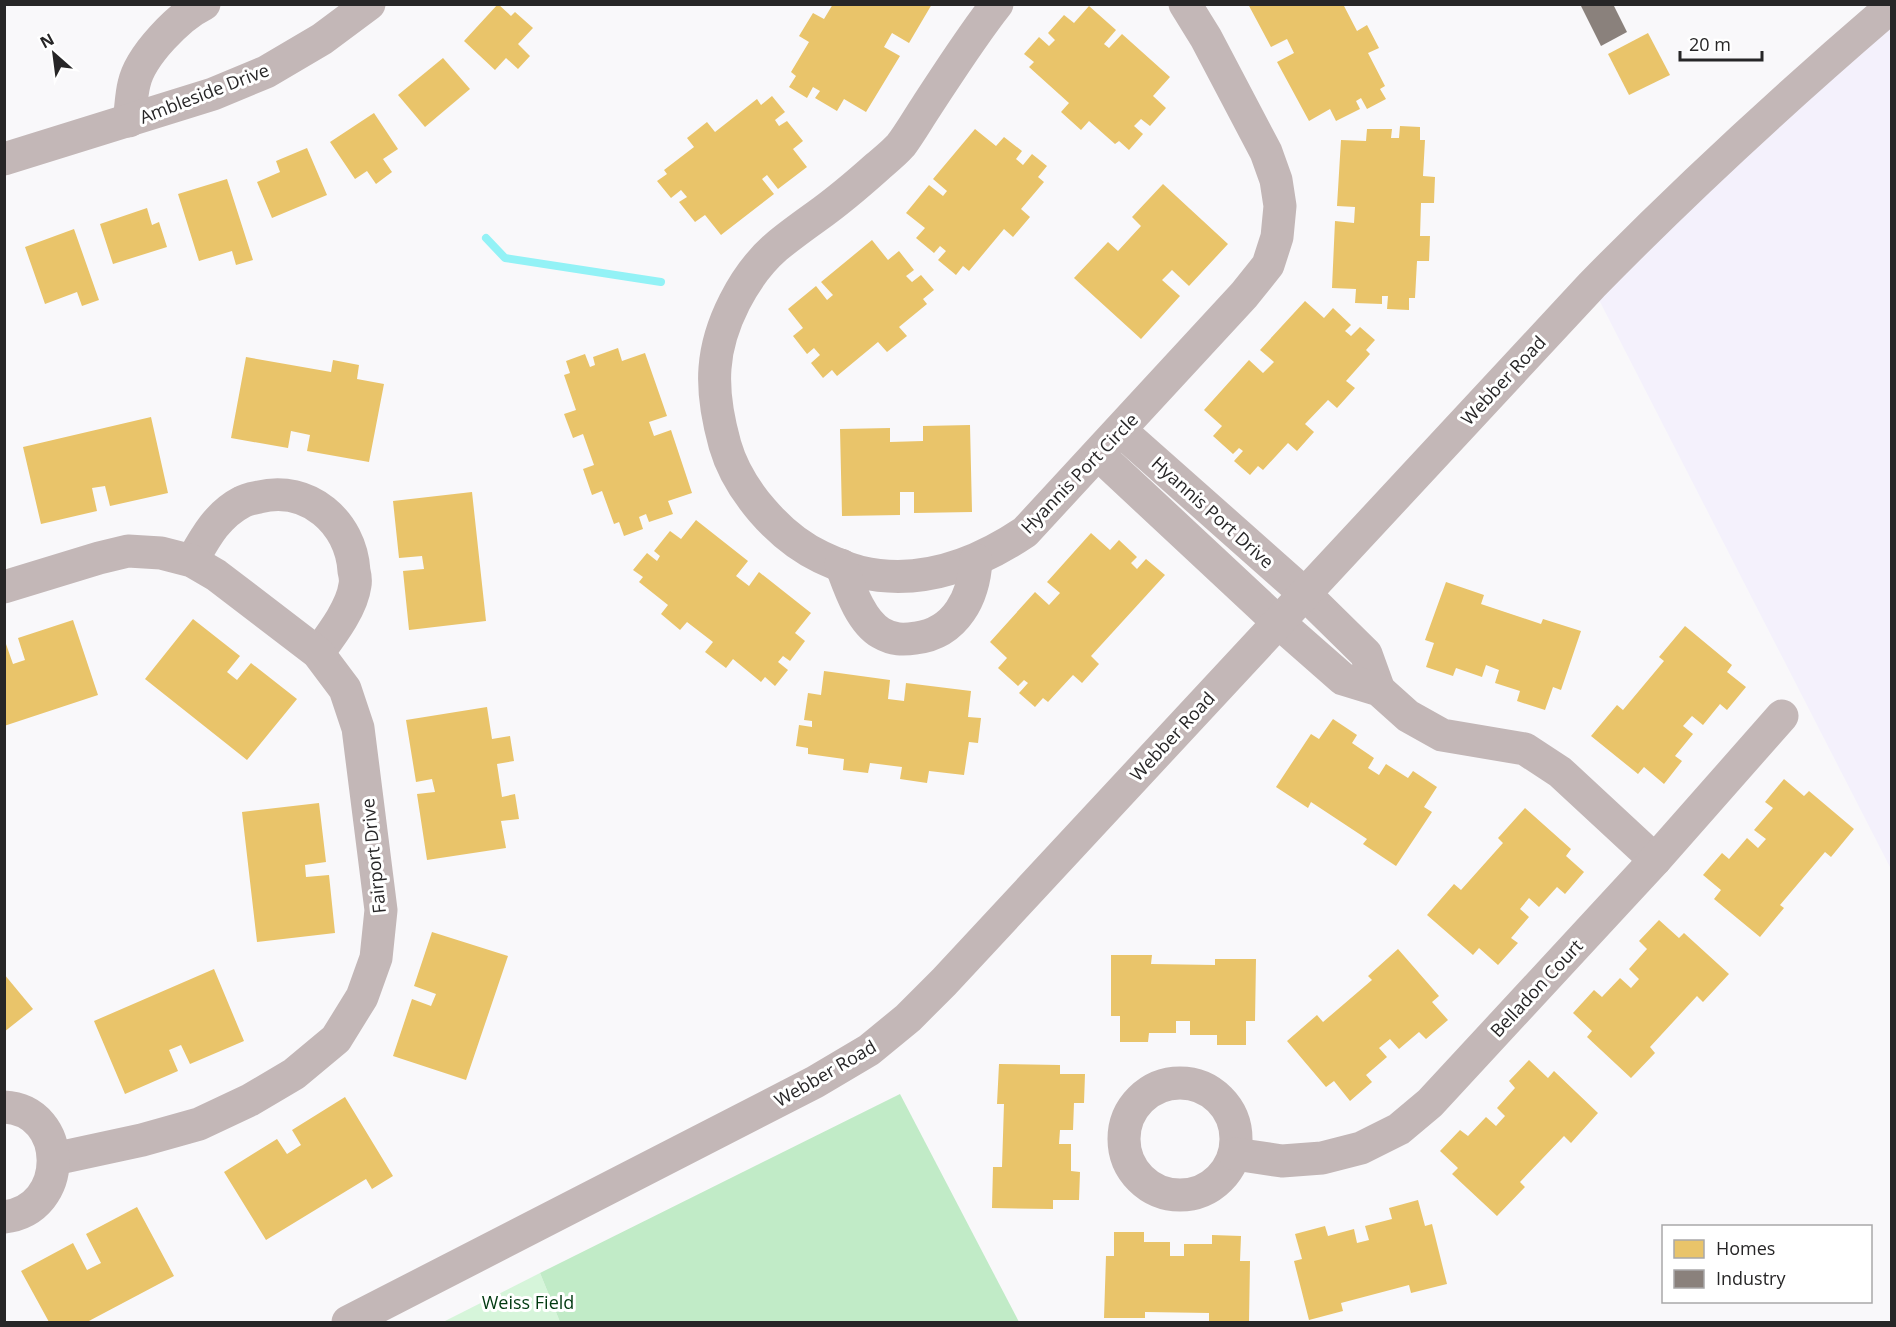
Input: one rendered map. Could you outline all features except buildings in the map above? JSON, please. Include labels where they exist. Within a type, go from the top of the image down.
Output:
[{"type":"street","name":"Ambleside Drive","points":[[129,121],[134,82],[146,59],[169,30],[204,4]]},
{"type":"street","name":"Ambleside Drive","points":[[4,159],[213,94],[266,72],[322,39],[369,4]]},
{"type":"street","name":"Hyannis Port Circle","points":[[997,4],[900,146],[862,180],[776,247],[752,274],[730,312],[720,342],[715,367],[715,398],[720,426],[728,457],[747,489],[765,514],[789,537],[809,551],[860,572],[901,576],[941,573],[1000,549],[1025,532],[1244,295],[1268,265],[1277,237],[1280,206],[1276,180],[1266,152],[1206,38],[1185,4]]},
{"type":"street","name":"Webber Road","points":[[348,1323],[815,1082],[869,1050],[908,1018],[1592,285],[1652,224],[1788,96],[1892,6]]},
{"type":"street","name":"Hyannis Port Drive","points":[[1120,430],[1305,594],[1366,654],[1379,690]]},
{"type":"street","name":"Hyannis Port Drive","points":[[1098,454],[1278,622],[1343,679],[1379,690]]},
{"type":"street","points":[[192,561],[211,528],[243,501],[270,495],[297,496],[317,505],[334,518],[348,540],[354,561],[355,585],[342,621],[318,653]]},
{"type":"street","name":"Fairport Drive","points":[[4,587],[128,551],[161,553],[192,561],[216,575],[318,653],[345,689],[358,728],[381,910],[375,958],[362,997],[336,1039],[294,1074],[250,1100],[199,1124],[142,1140],[54,1159]]},
{"type":"street","points":[[841,566],[852,596],[864,614],[879,632],[899,640],[922,638],[938,632],[954,621],[971,591],[976,560]]},
{"type":"street","points":[[1379,690],[1408,716],[1442,735],[1525,749],[1560,772],[1655,860]]},
{"type":"street","name":"Belladon Court","points":[[1235,1154],[1282,1161],[1322,1158],[1361,1148],[1399,1129],[1430,1103],[1655,860],[1782,716]]},
{"type":"street","points":[[4,1107],[27,1114],[41,1126],[51,1141],[54,1159],[50,1183],[37,1203],[23,1212],[4,1217]]},
{"type":"shaded area","points":[[1891,23],[1891,869],[1597,296]]},
{"type":"green space","points":[[900,1094],[1019,1322],[560,1322],[540,1273]]},
{"type":"green space","name":"Weiss Field","points":[[540,1273],[560,1322],[443,1322]]},
{"type":"waterway","points":[[486,238],[505,258],[661,282]]}]
